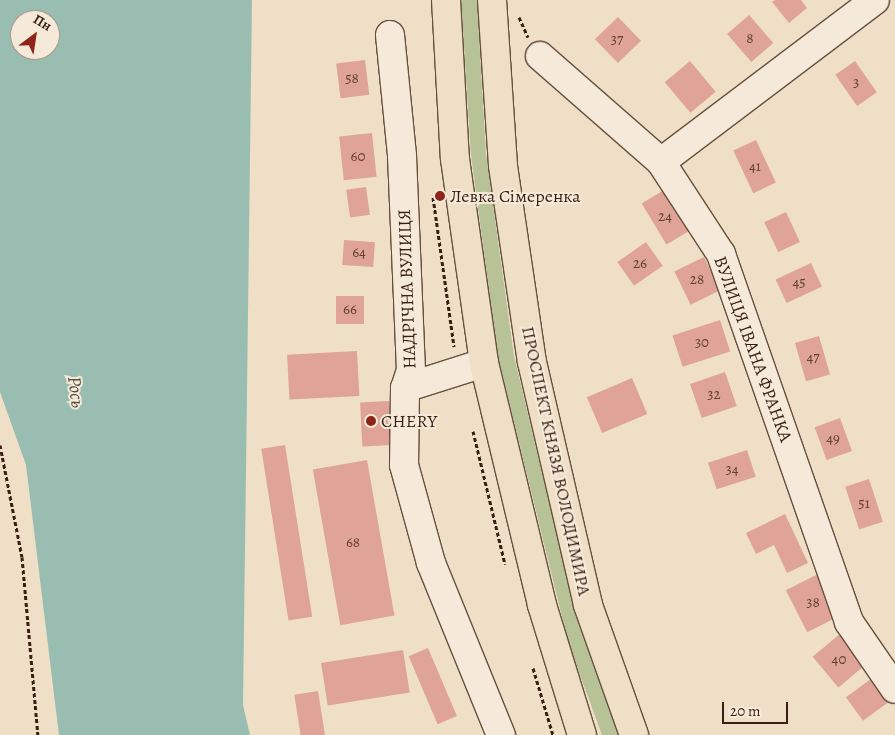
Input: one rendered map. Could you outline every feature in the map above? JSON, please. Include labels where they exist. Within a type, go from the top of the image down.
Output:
[{"type":"main road","points":[[446,0],[455,159],[484,364],[542,605],[582,735]]},
{"type":"main road","name":"ПРОСПЕКТ КНЯЗЯ ВОЛОДИМИРА","points":[[505,4],[503,166],[532,362],[588,605],[634,735]]},
{"type":"street","points":[[661,162],[875,0]]},
{"type":"street","name":"НАДРІЧНА ВУЛИЦЯ","points":[[390,35],[402,156],[411,350],[411,370],[405,388],[404,465],[431,563],[501,735]]},
{"type":"street","name":"ВУЛИЦЯ ІВАНА ФРАНКА","points":[[540,56],[661,162],[720,254],[849,622],[895,689]]},
{"type":"street","points":[[405,388],[484,364]]},
{"type":"path","points":[[505,4],[520,33]]},
{"type":"path","points":[[0,445],[22,557],[38,735]]},
{"type":"green space","points":[[461,0],[477,0],[486,154],[514,356],[576,615],[619,735],[602,735],[569,645],[498,357],[471,155]]},
{"type":"water","name":"Рось","points":[[0,0],[252,0],[243,705],[250,735],[59,735],[26,465],[0,392]]},
{"type":"building","points":[[775,0],[801,0],[807,8],[789,23],[772,2]]},
{"type":"building","points":[[749,15],[773,43],[751,62],[727,34]]},
{"type":"building","points":[[618,17],[641,41],[618,63],[595,39]]},
{"type":"building","points":[[365,60],[369,95],[340,98],[336,64]]},
{"type":"building","points":[[690,61],[716,92],[690,113],[665,82]]},
{"type":"building","points":[[855,61],[877,92],[857,106],[835,75]]},
{"type":"building","points":[[372,133],[377,177],[344,180],[339,136]]},
{"type":"building","points":[[756,140],[776,183],[753,193],[733,151]]},
{"type":"building","points":[[366,187],[370,215],[350,218],[346,190]]},
{"type":"building","points":[[664,190],[689,231],[666,245],[642,203]]},
{"type":"building","points":[[786,212],[800,242],[778,252],[764,222]]},
{"type":"building","points":[[344,240],[375,242],[373,267],[342,265]]},
{"type":"building","points":[[646,242],[663,266],[634,286],[617,262]]},
{"type":"building","points":[[704,257],[720,290],[691,305],[674,271]]},
{"type":"building","points":[[811,263],[822,287],[787,303],[776,279]]},
{"type":"building","points":[[336,296],[364,296],[364,324],[336,324]]},
{"type":"building","points":[[720,320],[730,351],[683,367],[672,335]]},
{"type":"building","points":[[819,336],[830,374],[806,381],[795,343]]},
{"type":"building","points":[[357,351],[359,396],[289,400],[287,355]]},
{"type":"building","points":[[725,372],[737,406],[702,418],[690,384]]},
{"type":"building","points":[[632,378],[647,414],[602,433],[587,397]]},
{"type":"building","points":[[389,401],[391,445],[362,446],[360,403]]},
{"type":"building","points":[[840,418],[852,451],[827,460],[815,427]]},
{"type":"building","points":[[285,445],[312,617],[289,621],[261,449]]},
{"type":"building","points":[[747,450],[756,477],[717,489],[708,463]]},
{"type":"building","points":[[367,460],[394,616],[340,625],[313,470]]},
{"type":"building","points":[[869,479],[883,522],[859,530],[845,487]]},
{"type":"building","points":[[785,514],[808,563],[787,573],[774,545],[756,554],[746,533]]},
{"type":"building","points":[[818,574],[839,616],[807,632],[786,590]]},
{"type":"building","points":[[841,633],[867,664],[838,687],[813,657]]},
{"type":"building","points":[[428,648],[457,716],[438,724],[409,656]]},
{"type":"building","points":[[403,650],[410,692],[328,705],[321,663]]},
{"type":"building","points":[[871,679],[888,702],[863,721],[846,697]]},
{"type":"building","points":[[318,691],[325,735],[301,735],[294,695]]},
{"type":"place","name":"Левка Сімеренка","points":[[440,196]]},
{"type":"place","name":"CHERY","points":[[371,421]]}]
